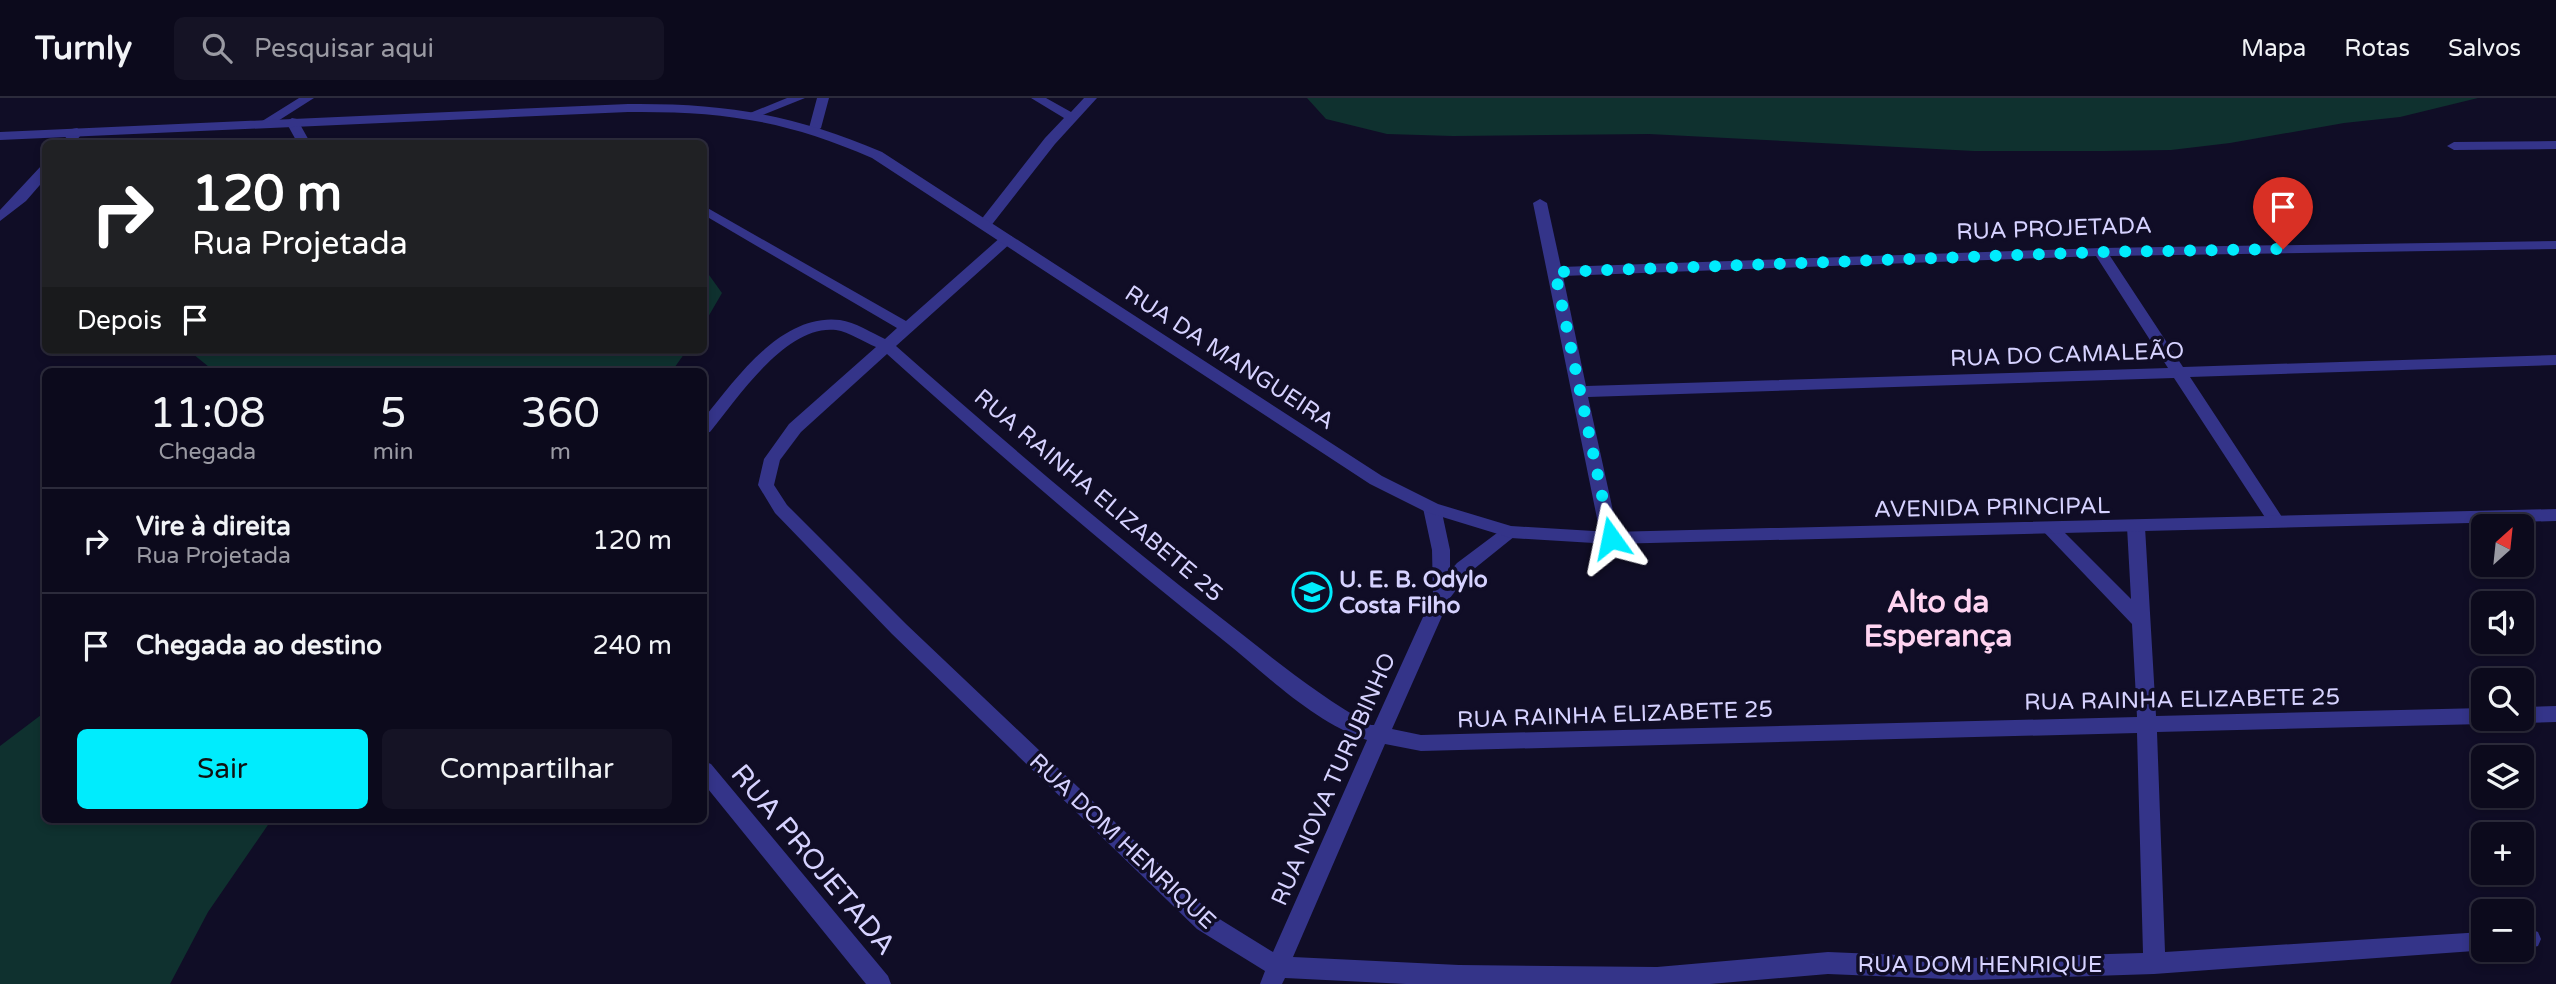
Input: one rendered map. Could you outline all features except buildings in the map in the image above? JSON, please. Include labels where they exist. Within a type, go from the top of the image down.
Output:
[{"type":"street","points":[[265,123],[308,98]]},
{"type":"street","points":[[756,113],[799,98]]},
{"type":"street","points":[[815,128],[823,98]]},
{"type":"street","points":[[1037,98],[1071,117]]},
{"type":"street","points":[[985,224],[1071,117],[1091,98]]},
{"type":"street","name":"RUA DA MANGUEIRA","points":[[0,136],[630,103],[708,107],[756,113],[815,128],[877,155],[1376,480],[1432,508]]},
{"type":"street","points":[[292,122],[303,140]]},
{"type":"street","points":[[70,140],[77,132]]},
{"type":"street","points":[[2454,146],[2556,145]]},
{"type":"street","points":[[0,217],[42,174]]},
{"type":"street","points":[[1540,203],[1611,538]]},
{"type":"street","points":[[707,212],[908,328]]},
{"type":"street","name":"RUA DOM HENRIQUE","points":[[1007,239],[795,428],[772,459],[766,485],[781,509],[899,629],[1205,922],[1274,975],[1657,978],[1828,963],[1971,969],[2154,963],[2471,943]]},
{"type":"street","name":"RUA PROJETADA","points":[[1555,272],[2101,252],[2556,245]]},
{"type":"street","points":[[2101,252],[2276,521]]},
{"type":"street","name":"RUA RAINHA ELIZABETE 25","points":[[707,424],[765,355],[791,337],[820,327],[839,325],[887,346],[1017,463],[1143,567],[1323,708],[1380,737],[1421,743],[2471,716]]},
{"type":"street","name":"RUA DO CAMALEÃO","points":[[1580,393],[2556,360]]},
{"type":"street","name":"AVENIDA PRINCIPAL","points":[[1432,508],[1511,533],[1611,538],[2556,515]]},
{"type":"street","name":"RUA NOVA TURUBINHO","points":[[1432,508],[1441,550],[1441,595]]},
{"type":"street","points":[[2136,527],[2147,724],[2154,963]]},
{"type":"street","points":[[2050,529],[2141,621]]},
{"type":"street","name":"RUA NOVA TURUBINHO","points":[[1274,975],[1441,595],[1463,568],[1511,533]]},
{"type":"street","points":[[2534,715],[2556,714]]},
{"type":"street","name":"RUA PROJETADA","points":[[707,774],[880,984]]},
{"type":"green space","points":[[1307,98],[2478,98],[2400,117],[2171,150],[1974,151],[1649,134],[1387,134],[1326,119]]},
{"type":"green space","points":[[707,272],[722,293],[707,319]]},
{"type":"green space","points":[[193,354],[684,354],[674,368],[210,368]]},
{"type":"green space","points":[[42,714],[42,823],[269,823],[208,912],[170,984],[0,984],[0,746]]},
{"type":"place","name":"U. E. B. Odylo Costa Filho","points":[[1312,592]]},
{"type":"district","name":"Alto da Esperança","points":[[1938,619]]},
{"type":"route","points":[[1611,538],[1555,272],[2101,252],[2283,249]]}]
